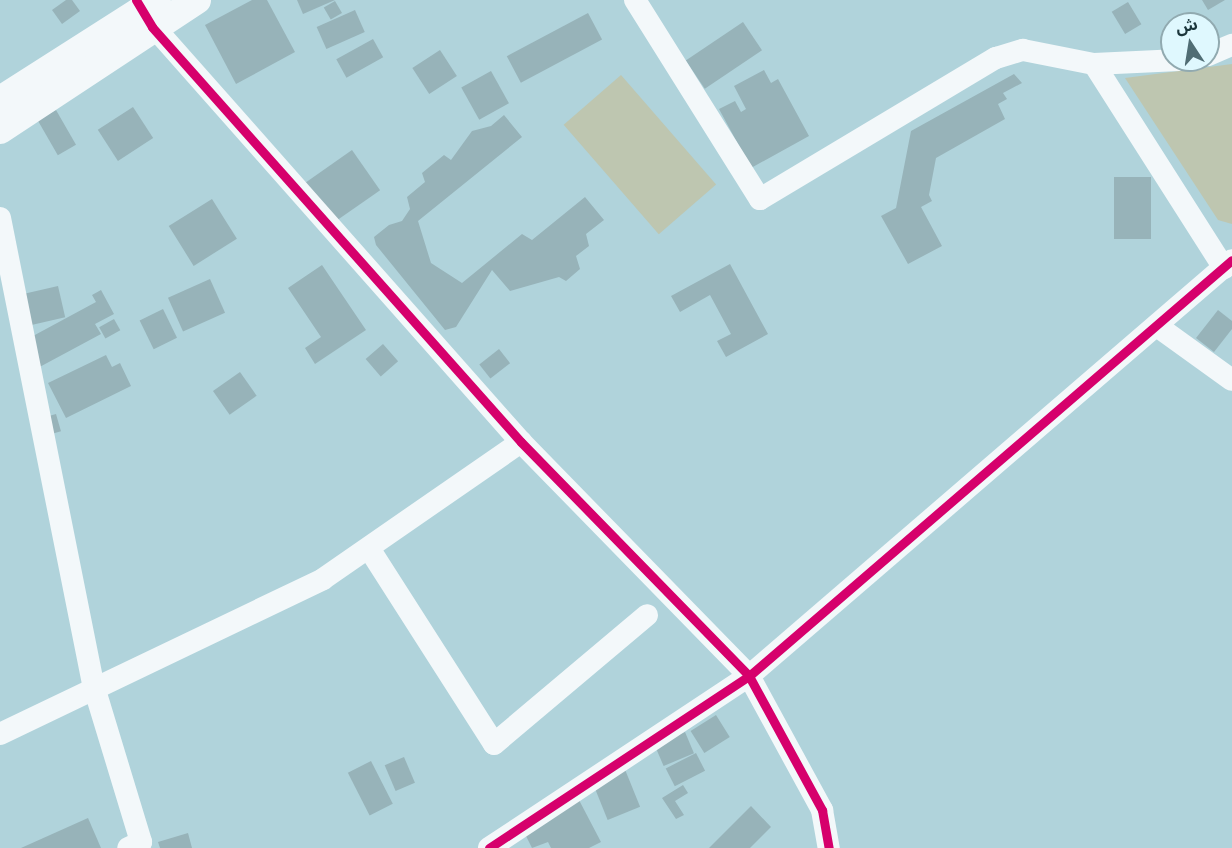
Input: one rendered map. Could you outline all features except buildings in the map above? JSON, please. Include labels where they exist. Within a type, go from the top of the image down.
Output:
[{"type":"street","points":[[0,100],[146,9],[197,0]]},
{"type":"street","points":[[635,0],[760,200],[996,58],[1023,50],[1094,64],[1160,61]]},
{"type":"street","points":[[0,130],[146,9]]},
{"type":"street","points":[[146,9],[521,442],[749,676],[822,810],[830,848]]},
{"type":"street","points":[[489,848],[749,676],[1228,264],[1094,64]]},
{"type":"street","points":[[0,218],[94,687],[141,842],[128,848]]},
{"type":"street","points":[[1157,326],[1232,380]]},
{"type":"street","points":[[0,734],[323,579],[370,550],[521,442]]},
{"type":"street","points":[[370,550],[495,744],[647,615]]},
{"type":"green space","points":[[1232,64],[1232,224],[1218,220],[1125,78],[1171,72],[1220,72],[1220,66]]},
{"type":"green space","points":[[621,75],[716,184],[659,234],[564,125]]},
{"type":"cycle path","points":[[136,0],[152,27],[521,442],[749,676],[822,810],[829,848]]},
{"type":"cycle path","points":[[489,848],[749,676],[1232,260]]}]
